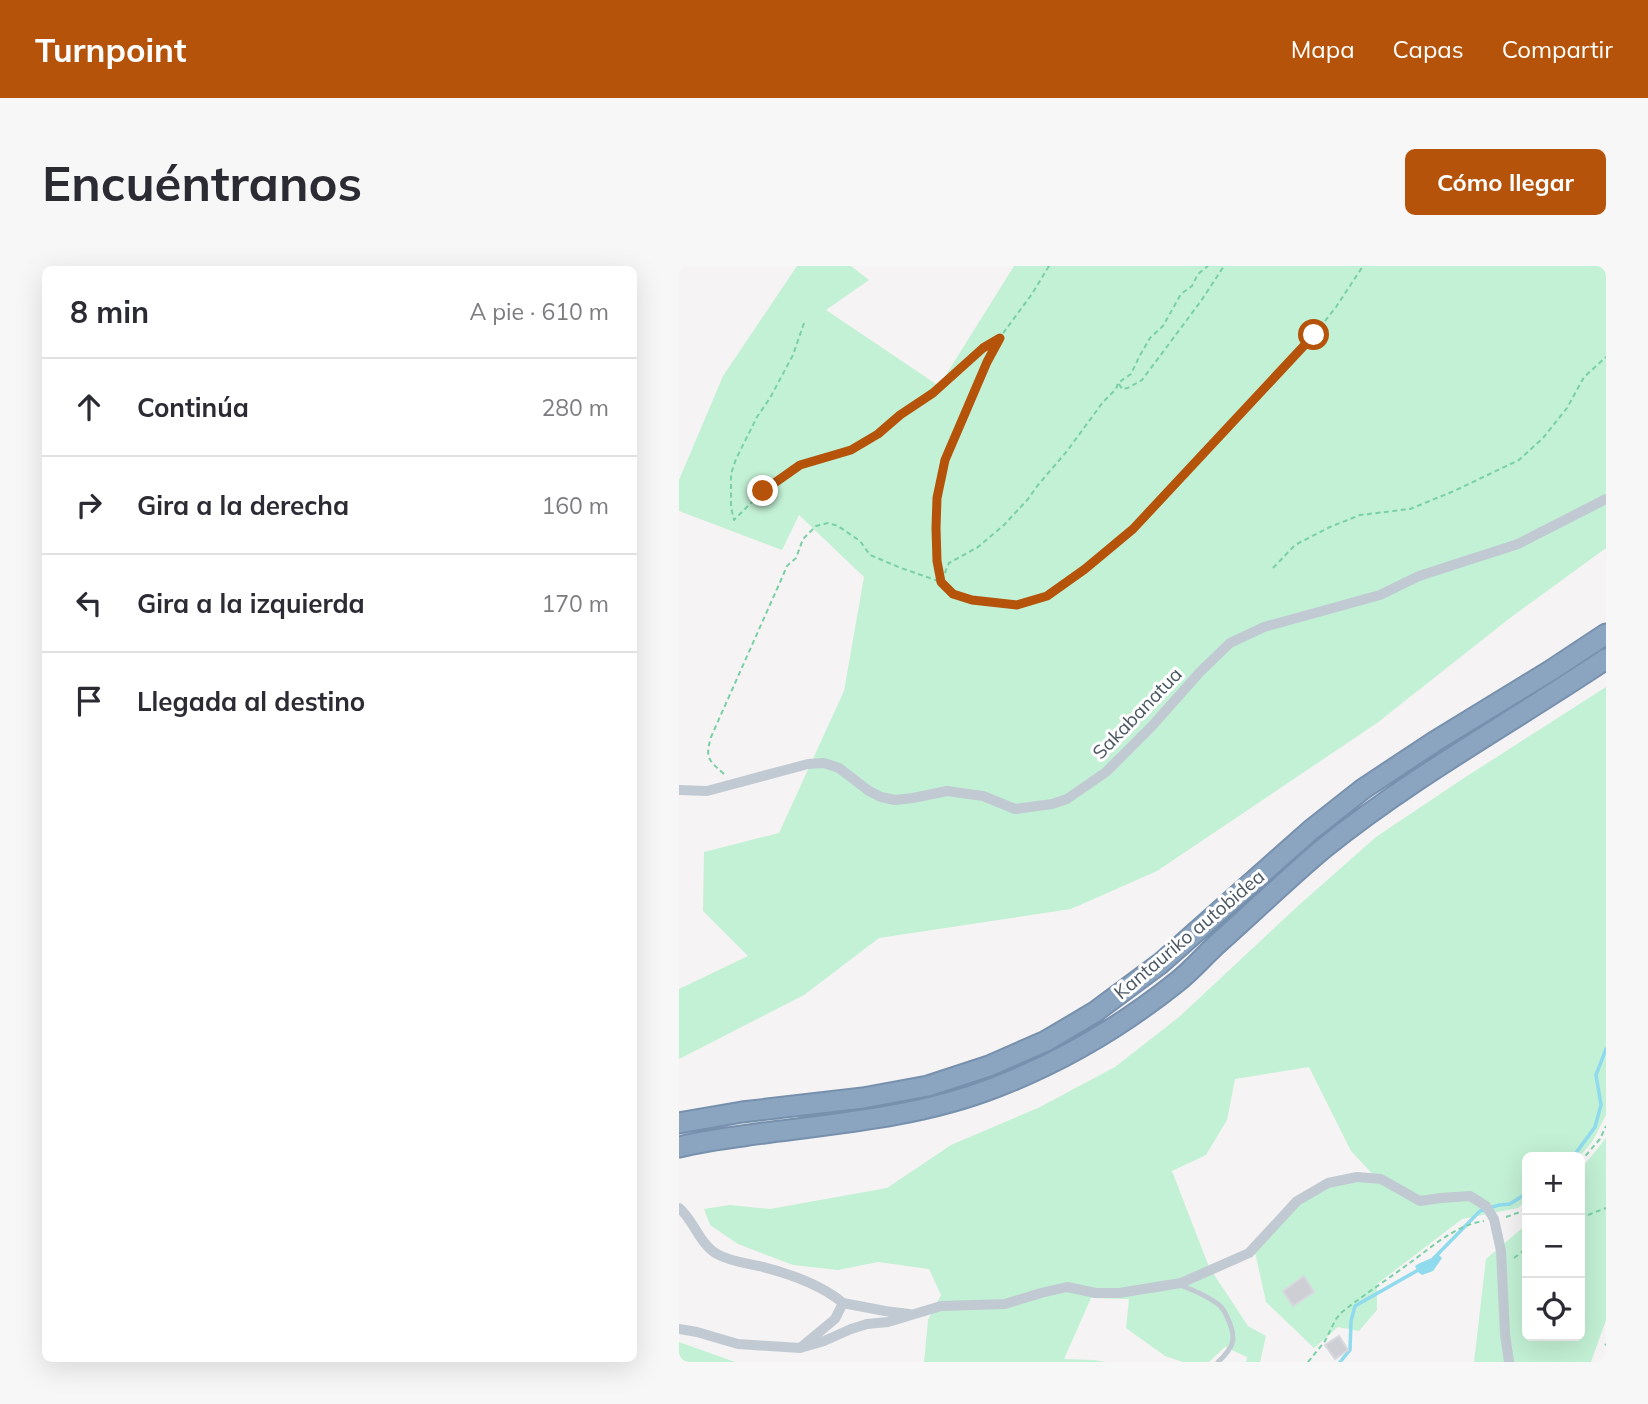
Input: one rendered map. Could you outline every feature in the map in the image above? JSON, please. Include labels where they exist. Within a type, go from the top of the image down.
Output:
[{"type":"highway","name":"Kantauriko autobidea","points":[[679,1123],[742,1112],[863,1098],[928,1086],[989,1066],[1047,1041],[1095,1012],[1161,963],[1301,839],[1363,789],[1434,741],[1606,634]]},
{"type":"highway","name":"Kantauriko autobidea","points":[[679,1147],[934,1107],[995,1087],[1055,1061],[1110,1031],[1177,981],[1314,858],[1377,808],[1606,659]]},
{"type":"street","name":"Sakabanatua","points":[[679,790],[707,791],[808,764],[824,763],[839,768],[869,791],[895,800],[913,799],[947,790],[983,796],[1015,809],[1052,804],[1067,799],[1106,772],[1230,643],[1264,627],[1380,595],[1419,576],[1518,544],[1606,499]]},
{"type":"street","points":[[679,1329],[738,1344],[800,1348],[859,1326],[888,1322],[941,1306],[1005,1304],[1067,1287],[1095,1293],[1119,1293],[1177,1284],[1249,1253],[1297,1201],[1328,1183],[1357,1177],[1381,1179],[1420,1201],[1469,1196],[1491,1213],[1501,1251],[1509,1362]]},
{"type":"street","points":[[679,1208],[715,1253],[812,1283],[843,1303],[915,1314]]},
{"type":"street","points":[[800,1348],[835,1319],[843,1303]]},
{"type":"lane","points":[[1177,1284],[1209,1298],[1224,1310],[1234,1336],[1232,1345],[1218,1362]]},
{"type":"path","points":[[941,582],[936,528],[937,498],[945,460],[987,362],[1000,338],[1033,294],[1049,266]]},
{"type":"path","points":[[941,582],[949,563],[978,547],[1022,506],[1118,383],[1131,374],[1150,338],[1163,326],[1181,294],[1192,286],[1198,274],[1208,266]]},
{"type":"path","points":[[1118,383],[1122,389],[1142,380],[1224,266]]},
{"type":"path","points":[[737,784],[710,761],[707,752],[727,698],[787,566],[796,558],[803,539],[816,526],[828,523],[838,526],[860,541],[870,555],[941,582],[953,594],[972,600],[1017,605],[1047,596],[1133,529],[1306,344],[1336,307],[1363,266]]},
{"type":"path","points":[[804,323],[793,355],[736,459],[731,474],[731,507],[734,520],[763,491],[800,465],[851,450],[878,434],[933,393],[983,348],[1000,338]]},
{"type":"path","points":[[1272,568],[1295,545],[1330,527],[1360,515],[1410,509],[1519,460],[1543,438],[1567,408],[1584,377],[1606,357]]},
{"type":"path","points":[[1585,1156],[1606,1126]]},
{"type":"path","points":[[1585,1216],[1606,1208]]},
{"type":"path","points":[[1308,1362],[1325,1341],[1335,1319],[1342,1312],[1446,1236],[1491,1213],[1513,1215],[1522,1210]]},
{"type":"path","points":[[1502,1267],[1522,1252]]},
{"type":"green space","points":[[797,266],[851,266],[869,280],[826,310],[939,386],[1014,266],[1606,266],[1606,548],[1510,618],[1377,723],[1157,871],[1071,909],[879,938],[804,995],[679,1059],[679,989],[748,956],[703,911],[704,852],[779,833],[844,691],[864,577],[799,515],[782,550],[679,511],[679,480],[723,376]]},
{"type":"green space","points":[[1606,687],[1606,1115],[1592,1142],[1583,1152],[1522,1152],[1522,1204],[1518,1208],[1462,1219],[1377,1284],[1377,1310],[1359,1331],[1338,1327],[1314,1348],[1266,1302],[1255,1252],[1296,1207],[1329,1186],[1380,1182],[1351,1151],[1309,1067],[1235,1079],[1227,1120],[1206,1155],[1172,1171],[1209,1267],[1248,1326],[1266,1336],[1260,1362],[1246,1362],[1247,1357],[1225,1347],[1209,1362],[1183,1362],[1165,1356],[1126,1328],[1129,1299],[1091,1298],[1064,1359],[1105,1362],[924,1362],[928,1320],[941,1295],[929,1269],[878,1262],[838,1270],[793,1265],[738,1244],[710,1225],[704,1209],[730,1205],[770,1209],[887,1188],[951,1145],[1038,1108],[1115,1067],[1179,1017],[1376,837]]},
{"type":"green space","points":[[1606,1138],[1606,1320],[1591,1362],[1474,1362],[1486,1259],[1522,1228],[1522,1341],[1585,1341],[1585,1164]]},
{"type":"green space","points":[[679,1342],[735,1362],[679,1362]]},
{"type":"water","points":[[1439,1255],[1442,1258],[1433,1271],[1422,1275],[1418,1272],[1415,1266]]},
{"type":"building","points":[[1304,1276],[1314,1292],[1293,1306],[1283,1291]]},
{"type":"building","points":[[1339,1336],[1348,1350],[1335,1359],[1325,1345]]},
{"type":"waterway","points":[[1577,1152],[1595,1127],[1601,1105],[1596,1075],[1606,1049]]},
{"type":"waterway","points":[[1434,1258],[1480,1211],[1510,1204],[1522,1196]]},
{"type":"waterway","points":[[1340,1362],[1350,1350],[1351,1321],[1355,1306],[1420,1269]]},
{"type":"route","points":[[763,491],[800,465],[851,450],[878,434],[933,393],[983,348],[1000,338],[945,460],[937,498],[937,561],[941,582],[953,594],[972,600],[1017,605],[1047,596],[1133,529],[1314,335]]}]
